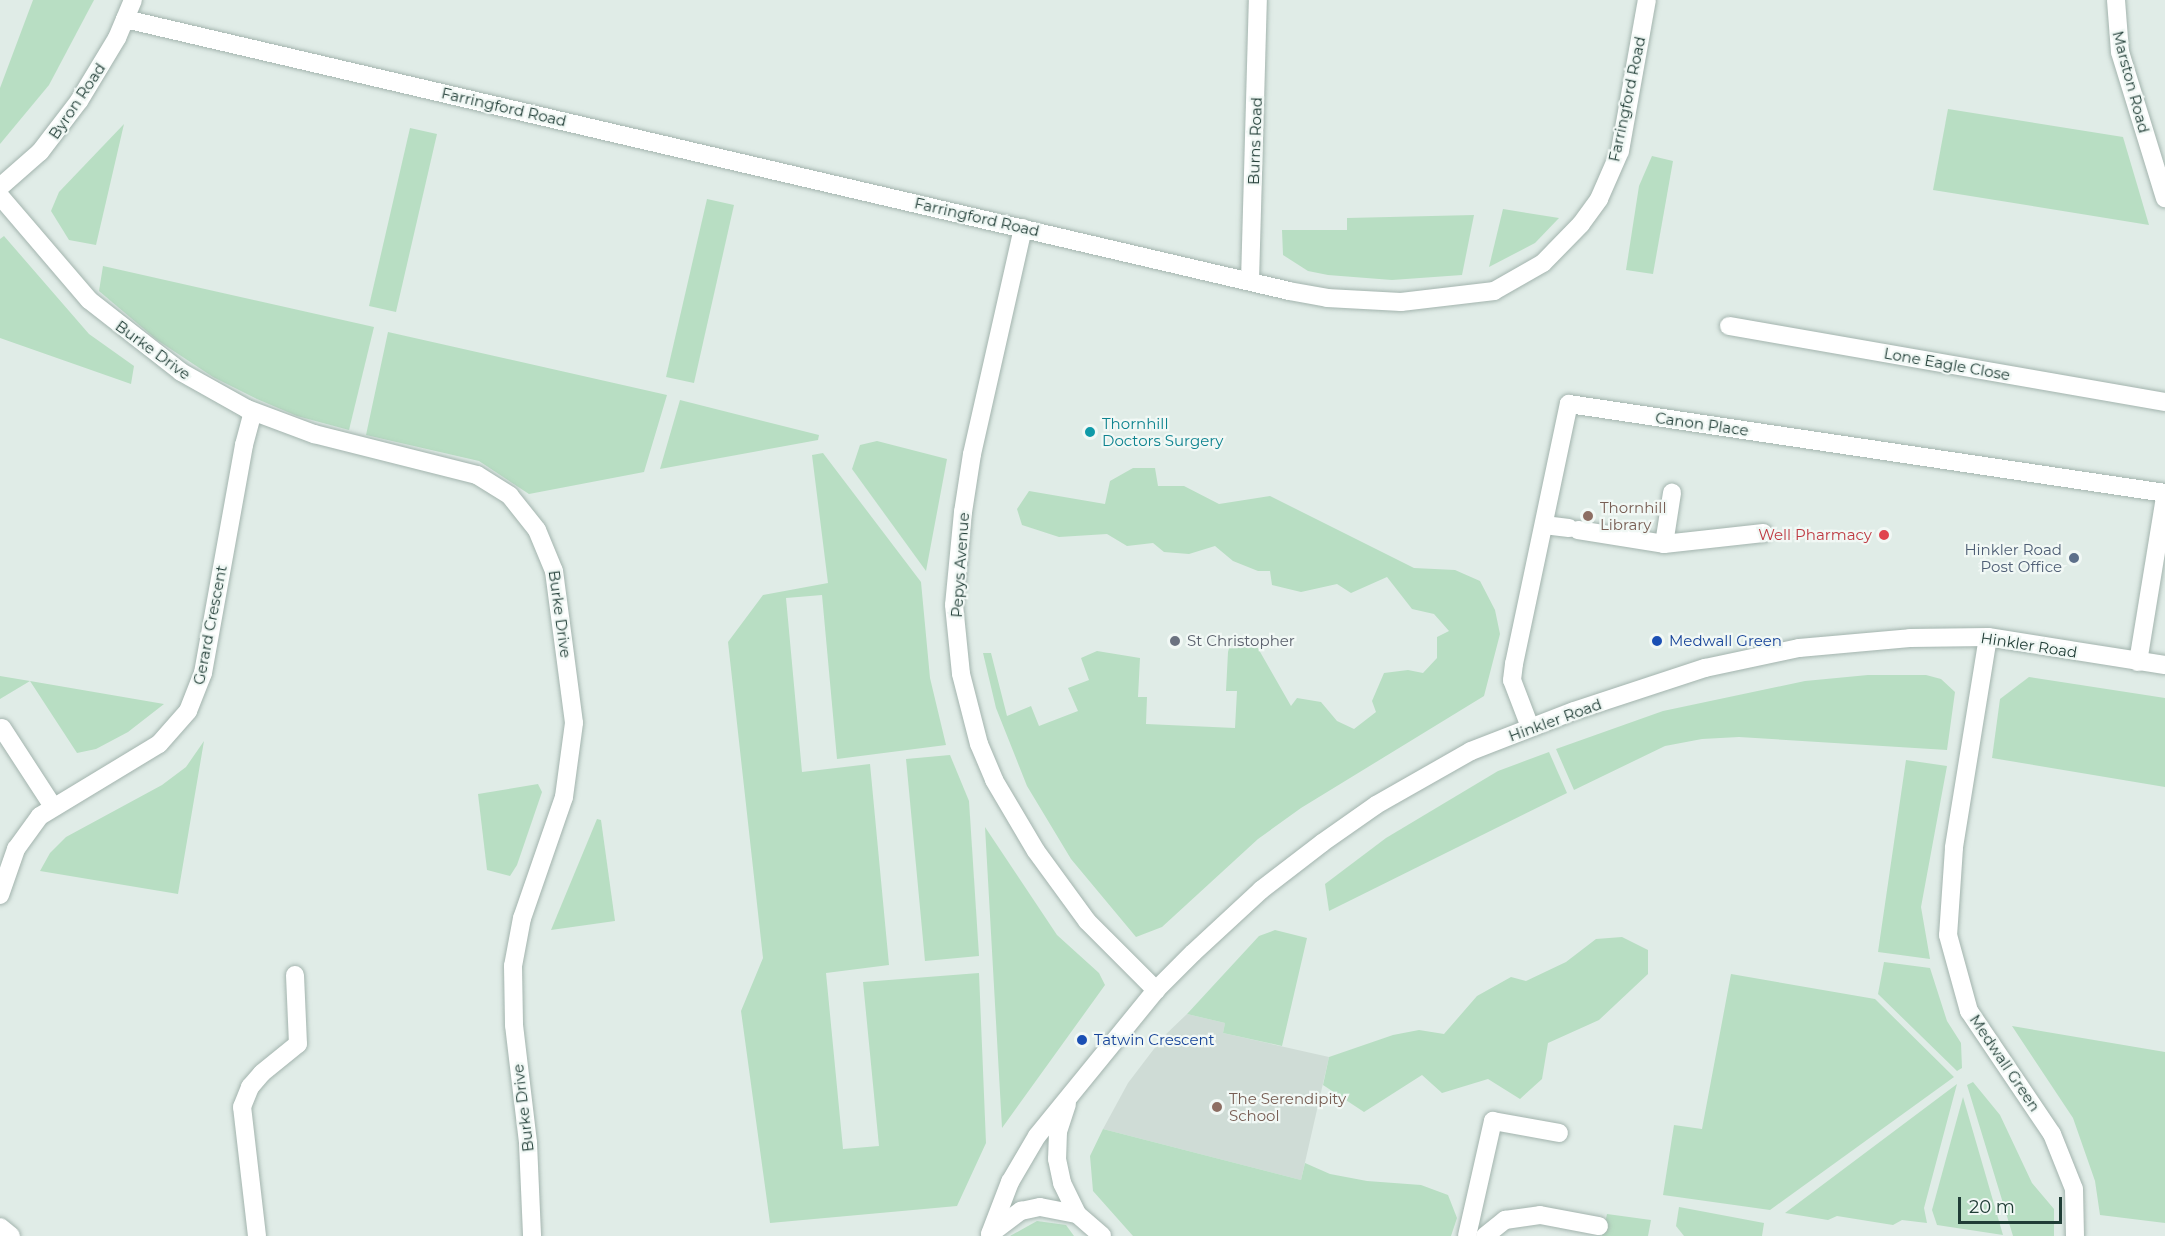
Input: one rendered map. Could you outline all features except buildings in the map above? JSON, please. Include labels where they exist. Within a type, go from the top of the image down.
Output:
[{"type":"street","name":"Byron Road","points":[[0,187],[56,133],[99,70],[133,0]]},
{"type":"street","name":"Burns Road","points":[[1250,281],[1258,0]]},
{"type":"street","name":"Farringford Road","points":[[125,19],[1250,281],[1327,298],[1401,302],[1494,291],[1543,263],[1581,224],[1610,177],[1620,151],[1647,0]]},
{"type":"street","name":"Marston Road","points":[[2116,0],[2120,52],[2165,196]]},
{"type":"street","name":"Burke Drive","points":[[0,196],[37,243],[109,318],[181,372],[254,412],[345,444],[477,475],[510,496],[530,518],[548,550],[555,572],[574,723],[564,797],[522,918],[513,966],[511,994],[528,1143],[532,1236]]},
{"type":"street","name":"Pepys Avenue","points":[[1023,228],[972,454],[963,512],[954,605],[961,674],[979,744],[994,780],[1036,851],[1087,921],[1156,990]]},
{"type":"street","name":"Lone Eagle Close","points":[[1729,326],[2165,402]]},
{"type":"street","name":"Canon Place","points":[[1530,727],[1512,680],[1569,404],[2165,493]]},
{"type":"street","name":"Gerard Crescent","points":[[0,895],[16,849],[52,805],[151,750],[188,711],[203,673],[242,455],[254,412]]},
{"type":"street","points":[[1664,544],[1672,493]]},
{"type":"street","points":[[2138,662],[2165,500]]},
{"type":"street","points":[[1544,525],[1664,544],[1763,533]]},
{"type":"street","name":"Hinkler Road","points":[[990,1235],[1010,1182],[1037,1136],[1156,990],[1261,890],[1358,817],[1472,751],[1530,727],[1705,668],[1799,648],[1910,638],[1988,637],[2165,665]]},
{"type":"street","name":"Medwall Green","points":[[1988,637],[1954,848],[1948,934],[1969,1011],[2052,1134],[2074,1189],[2075,1236]]},
{"type":"street","points":[[2,728],[52,805]]},
{"type":"street","points":[[257,1236],[242,1107],[250,1087],[262,1073],[298,1044],[295,975]]},
{"type":"street","name":"Hinkler Road","points":[[1069,1096],[1058,1132],[1057,1158],[1062,1183],[1077,1214]]},
{"type":"street","points":[[1467,1236],[1493,1121],[1559,1133]]},
{"type":"street","points":[[990,1235],[1021,1211],[1040,1207],[1077,1214],[1102,1236]]},
{"type":"street","points":[[1485,1236],[1505,1220],[1540,1215],[1599,1226]]},
{"type":"street","points":[[0,1227],[11,1236]]},
{"type":"shaded area","name":"The Serendipity School","points":[[1187,1014],[1225,1023],[1223,1033],[1329,1057],[1301,1180],[1103,1129],[1128,1083],[1163,1037]]},
{"type":"green space","points":[[33,0],[94,0],[49,85],[0,144],[0,88]]},
{"type":"green space","points":[[1948,109],[2123,137],[2149,225],[1933,190]]},
{"type":"green space","points":[[124,124],[96,245],[69,240],[51,211],[59,192]]},
{"type":"green space","points":[[410,128],[437,134],[396,312],[369,306]]},
{"type":"green space","points":[[1652,156],[1673,161],[1653,274],[1626,270],[1639,186]]},
{"type":"green space","points":[[707,199],[734,205],[694,383],[666,377]]},
{"type":"green space","points":[[1503,209],[1559,218],[1535,243],[1489,267]]},
{"type":"green space","points":[[1474,215],[1462,275],[1392,280],[1328,275],[1308,271],[1283,255],[1282,230],[1347,230],[1347,218]]},
{"type":"green space","points":[[4,236],[89,334],[134,366],[131,384],[0,338],[0,239]]},
{"type":"green space","points":[[103,266],[374,327],[349,430],[297,416],[257,399],[213,377],[157,340],[99,291]]},
{"type":"green space","points":[[388,332],[667,395],[644,472],[529,494],[479,461],[366,435]]},
{"type":"green space","points":[[680,400],[819,435],[818,440],[660,469]]},
{"type":"green space","points":[[877,441],[947,459],[926,571],[852,469],[860,445]]},
{"type":"green space","points":[[823,453],[921,582],[930,678],[946,745],[837,759],[822,595],[786,598],[802,772],[870,764],[889,965],[826,973],[843,1149],[879,1146],[863,982],[979,973],[986,1143],[957,1206],[770,1223],[741,1011],[763,958],[728,642],[763,595],[828,583],[812,455]]},
{"type":"green space","points":[[1133,468],[1155,468],[1158,486],[1184,486],[1219,504],[1270,496],[1414,568],[1455,570],[1480,581],[1495,610],[1500,634],[1484,696],[1301,808],[1258,839],[1162,927],[1136,937],[1071,859],[1027,786],[996,708],[983,653],[991,653],[1007,716],[1031,706],[1039,726],[1078,711],[1068,688],[1089,680],[1081,658],[1097,651],[1140,658],[1138,697],[1147,697],[1146,724],[1235,728],[1237,691],[1226,691],[1228,652],[1231,641],[1255,643],[1291,706],[1297,698],[1321,702],[1337,721],[1354,729],[1376,712],[1372,701],[1384,673],[1408,670],[1423,673],[1437,658],[1437,637],[1449,631],[1434,614],[1412,609],[1387,577],[1351,593],[1337,584],[1301,592],[1272,585],[1270,571],[1258,571],[1233,561],[1215,546],[1189,554],[1164,552],[1153,543],[1127,546],[1107,534],[1059,537],[1022,525],[1017,509],[1029,491],[1105,504],[1110,481]]},
{"type":"green space","points":[[1868,675],[1926,675],[1941,679],[1955,692],[1947,750],[1739,737],[1702,739],[1665,746],[1574,790],[1556,749],[1663,711],[1805,681]]},
{"type":"green space","points":[[0,676],[30,681],[0,699]]},
{"type":"green space","points":[[2029,677],[2165,698],[2165,787],[1992,758],[2000,699]]},
{"type":"green space","points":[[30,681],[164,704],[128,732],[96,749],[77,753]]},
{"type":"green space","points":[[204,741],[178,894],[40,871],[50,853],[66,837],[162,785],[186,767]]},
{"type":"green space","points":[[1549,752],[1567,793],[1329,911],[1325,884],[1386,838],[1498,771]]},
{"type":"green space","points":[[950,755],[969,801],[979,956],[925,961],[906,759]]},
{"type":"green space","points":[[1906,760],[1947,766],[1921,907],[1930,959],[1878,952]]},
{"type":"green space","points":[[538,784],[542,792],[517,865],[510,876],[487,870],[478,794]]},
{"type":"green space","points":[[597,819],[601,820],[615,921],[551,930]]},
{"type":"green space","points":[[985,827],[1057,935],[1099,973],[1105,985],[1002,1128]]},
{"type":"green space","points":[[1275,930],[1307,938],[1282,1046],[1223,1033],[1225,1023],[1187,1014],[1259,936]]},
{"type":"green space","points":[[1622,937],[1648,950],[1648,974],[1599,1020],[1548,1043],[1542,1079],[1520,1099],[1488,1079],[1442,1093],[1422,1075],[1364,1112],[1323,1085],[1329,1057],[1393,1035],[1419,1030],[1444,1034],[1477,996],[1511,977],[1526,981],[1566,962],[1596,939]]},
{"type":"green space","points":[[1884,962],[1930,968],[1947,1021],[1961,1043],[1962,1068],[1957,1071],[1878,994]]},
{"type":"green space","points":[[1731,974],[1875,999],[1954,1077],[1770,1210],[1663,1195],[1674,1125],[1702,1129]]},
{"type":"green space","points":[[2012,1026],[2165,1052],[2165,1223],[2100,1215],[2095,1181],[2073,1118]]},
{"type":"green space","points":[[1973,1082],[2000,1115],[2032,1183],[2054,1209],[2054,1236],[2013,1236],[1967,1085]]},
{"type":"green space","points":[[1957,1084],[1924,1208],[1927,1223],[1902,1220],[1893,1225],[1837,1216],[1828,1220],[1785,1213]]},
{"type":"green space","points":[[1963,1097],[2003,1235],[1937,1225],[1932,1210]]},
{"type":"green space","points":[[1103,1129],[1301,1180],[1305,1163],[1330,1174],[1367,1181],[1421,1185],[1448,1195],[1457,1218],[1451,1236],[1133,1236],[1093,1191],[1090,1156]]},
{"type":"green space","points":[[1679,1207],[1764,1223],[1762,1236],[1684,1236],[1676,1226]]},
{"type":"green space","points":[[1607,1214],[1651,1220],[1648,1236],[1602,1236]]},
{"type":"green space","points":[[1037,1221],[1066,1225],[1074,1236],[1010,1236]]},
{"type":"place","name":"Thornhill Doctors Surgery","points":[[1090,432]]},
{"type":"place","name":"Thornhill Library","points":[[1588,516]]},
{"type":"place","name":"Well Pharmacy","points":[[1884,535]]},
{"type":"place","name":"Hinkler Road Post Office","points":[[2074,558]]},
{"type":"place","name":"St Christopher","points":[[1175,641]]},
{"type":"place","name":"Medwall Green","points":[[1657,641]]},
{"type":"place","name":"Tatwin Crescent","points":[[1082,1040]]},
{"type":"place","name":"The Serendipity School","points":[[1217,1107]]}]
